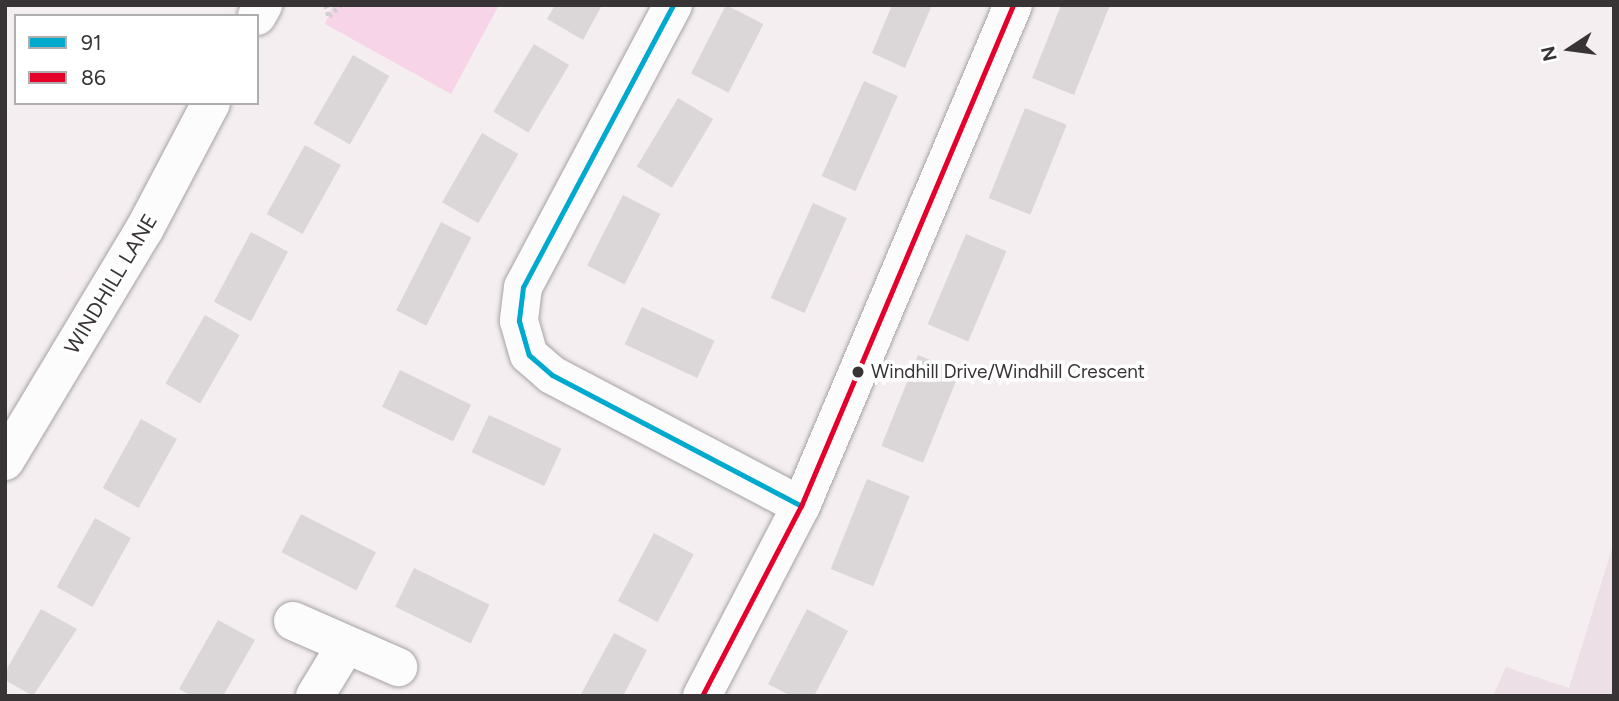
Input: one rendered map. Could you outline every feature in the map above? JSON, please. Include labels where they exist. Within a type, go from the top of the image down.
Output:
[{"type":"street","points":[[673,5],[523,287],[519,321],[529,355],[552,375],[801,506]]},
{"type":"street","points":[[702,696],[801,506],[1013,5]]},
{"type":"street","name":"WINDHILL LANE","points":[[5,461],[144,230],[210,105]]},
{"type":"street","points":[[293,621],[398,667]]},
{"type":"street","points":[[315,696],[346,645]]},
{"type":"path","points":[[326,5],[329,16],[340,5]]},
{"type":"shaded area","points":[[333,5],[499,5],[451,94],[325,24]]},
{"type":"shaded area","points":[[1614,542],[1614,696],[1493,696],[1506,667],[1569,688]]},
{"type":"building","points":[[555,5],[602,5],[583,40],[547,19]]},
{"type":"building","points":[[726,5],[763,24],[728,93],[691,74]]},
{"type":"building","points":[[892,5],[932,5],[905,68],[872,53]]},
{"type":"building","points":[[1061,5],[1110,5],[1074,95],[1032,78]]},
{"type":"building","points":[[534,44],[569,65],[528,133],[493,112]]},
{"type":"building","points":[[353,55],[389,76],[350,144],[314,123]]},
{"type":"building","points":[[864,81],[898,96],[856,191],[822,176]]},
{"type":"building","points":[[678,98],[713,119],[672,188],[637,167]]},
{"type":"building","points":[[1025,108],[1067,125],[1030,215],[989,198]]},
{"type":"building","points":[[482,133],[518,154],[478,223],[442,202]]},
{"type":"building","points":[[305,145],[341,165],[303,234],[267,214]]},
{"type":"building","points":[[623,195],[660,214],[625,284],[587,265]]},
{"type":"building","points":[[813,203],[847,218],[805,313],[771,298]]},
{"type":"building","points":[[441,222],[471,237],[426,326],[396,310]]},
{"type":"building","points":[[251,232],[288,252],[251,321],[214,302]]},
{"type":"building","points":[[966,234],[1007,251],[968,341],[928,324]]},
{"type":"building","points":[[642,307],[715,341],[697,378],[625,344]]},
{"type":"building","points":[[205,315],[240,335],[200,403],[166,383]]},
{"type":"building","points":[[918,355],[960,372],[923,463],[881,446]]},
{"type":"building","points":[[400,370],[471,405],[453,441],[382,407]]},
{"type":"building","points":[[489,415],[562,449],[544,486],[472,452]]},
{"type":"building","points":[[141,419],[177,439],[139,508],[103,488]]},
{"type":"building","points":[[867,479],[910,496],[873,586],[831,569]]},
{"type":"building","points":[[301,514],[376,552],[356,590],[281,552]]},
{"type":"building","points":[[95,518],[131,538],[93,607],[57,587]]},
{"type":"building","points":[[654,533],[694,554],[658,622],[618,601]]},
{"type":"building","points":[[414,568],[489,605],[471,643],[395,607]]},
{"type":"building","points":[[41,609],[77,629],[33,696],[5,680],[5,672]]},
{"type":"building","points":[[807,609],[848,631],[814,696],[791,696],[768,684]]},
{"type":"building","points":[[218,620],[255,640],[223,696],[192,696],[179,689]]},
{"type":"building","points":[[614,633],[647,650],[623,696],[580,696]]},
{"type":"transit line","name":"91","points":[[673,5],[523,287],[519,321],[529,355],[552,375],[801,506]]},
{"type":"transit line","name":"86","points":[[702,696],[801,506],[1013,5]]},
{"type":"place","name":"Windhill Drive/Windhill Crescent","points":[[858,372]]}]
